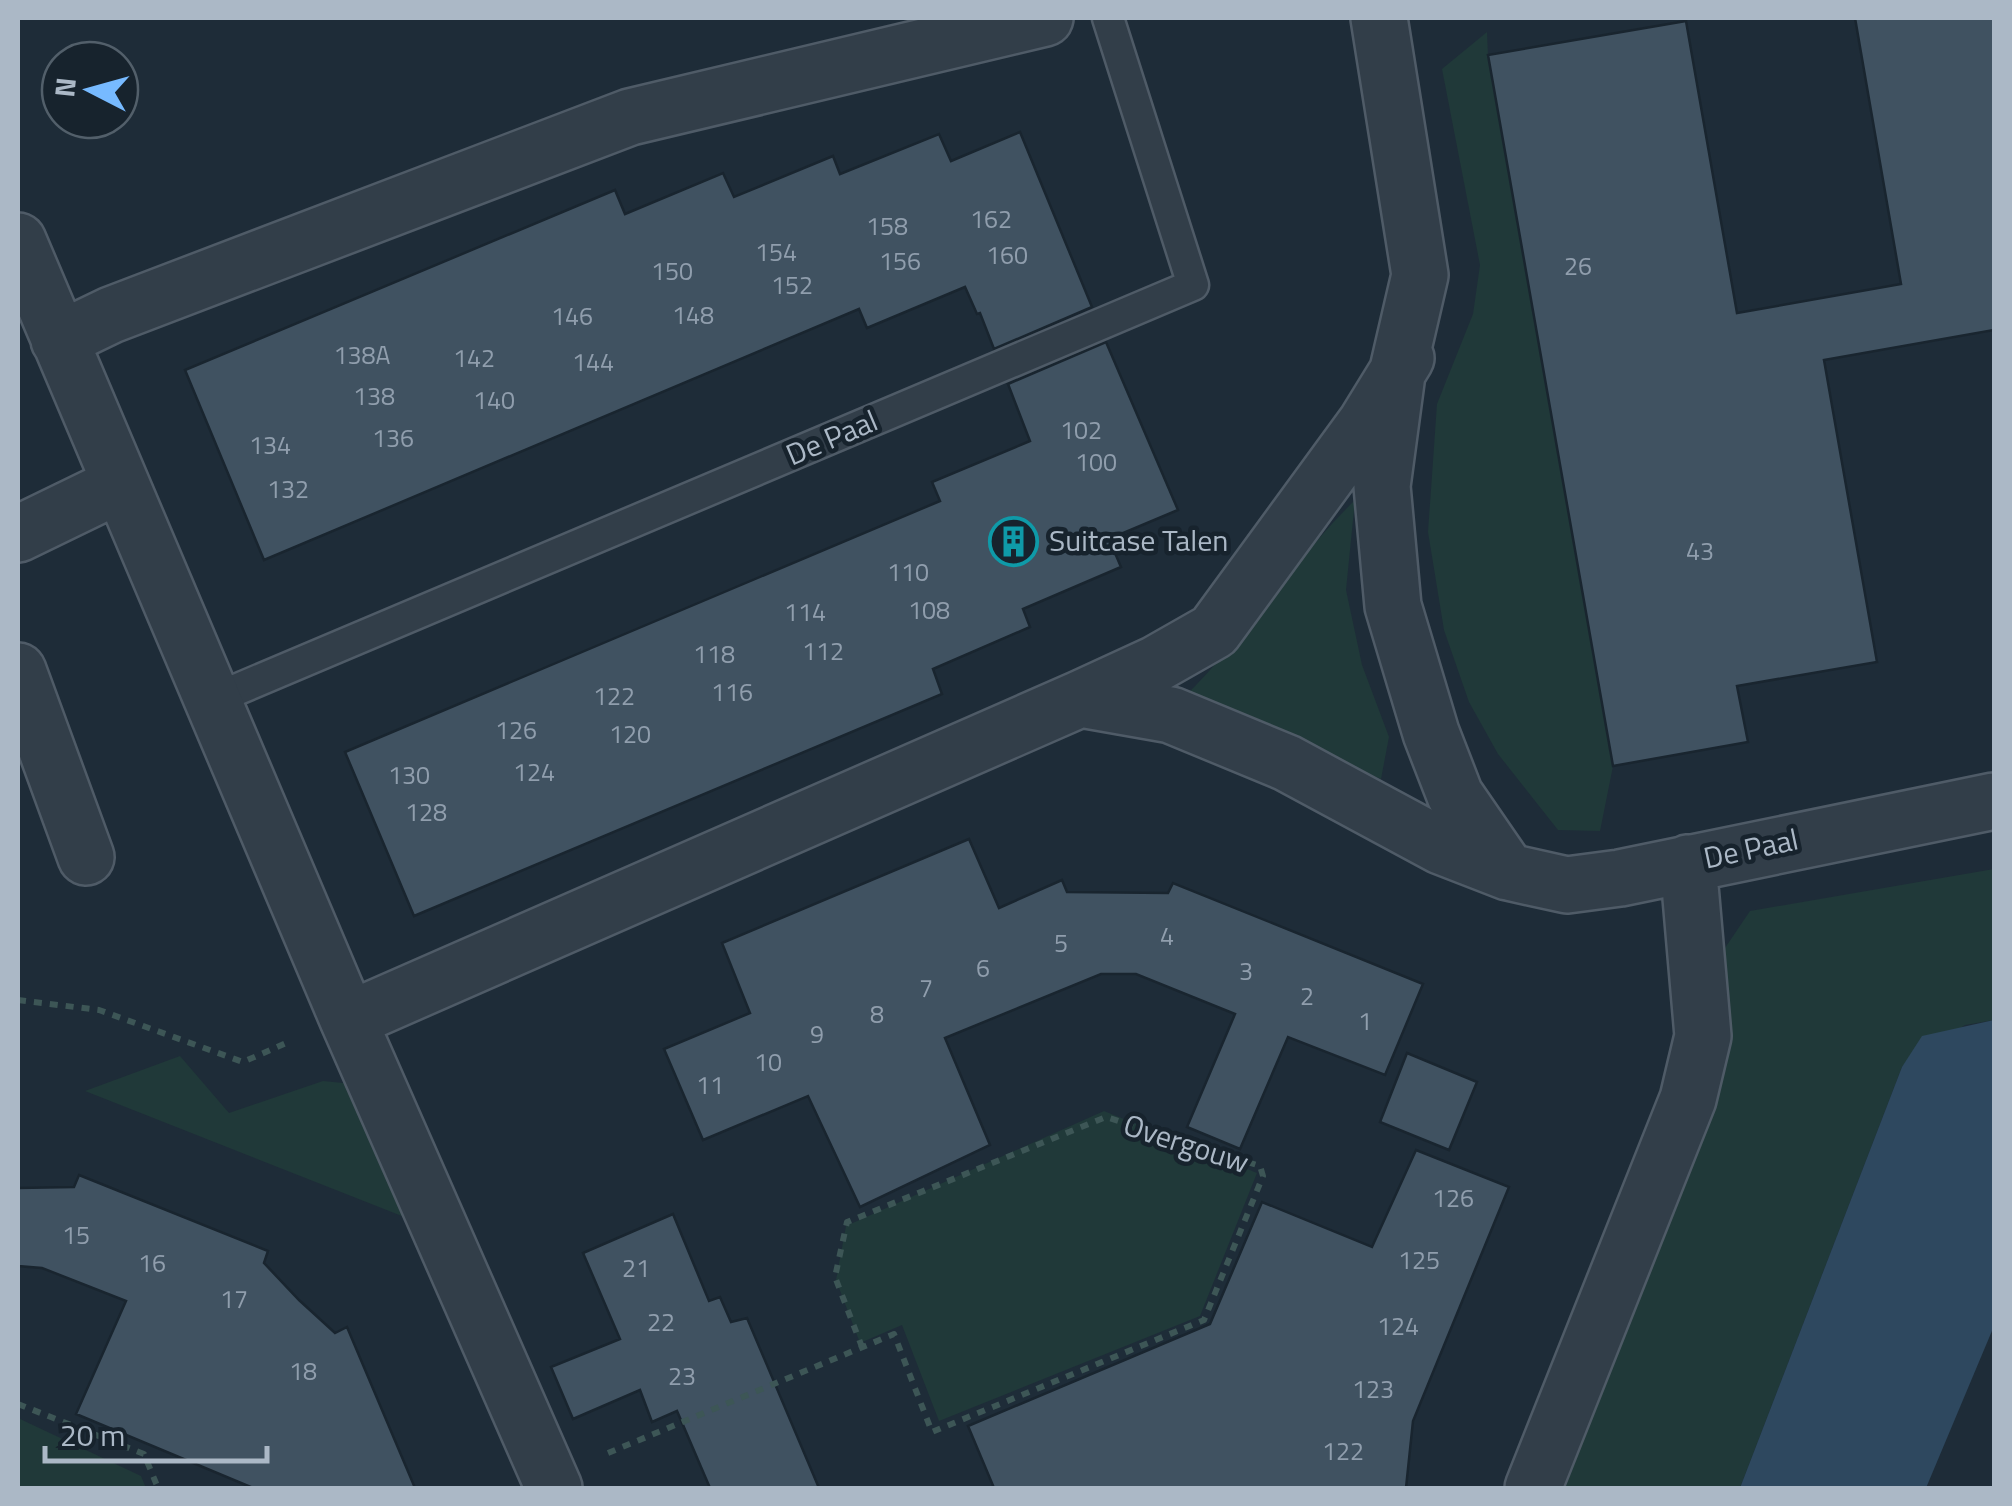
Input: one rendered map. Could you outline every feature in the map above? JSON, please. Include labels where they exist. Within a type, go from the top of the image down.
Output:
[{"type":"street","points":[[59,340],[111,314],[630,117],[1045,18]]},
{"type":"street","points":[[1379,18],[1420,275],[1382,486],[1393,606],[1431,733],[1455,795],[1508,872]]},
{"type":"street","points":[[18,241],[212,700],[552,1483]]},
{"type":"street","points":[[349,1018],[1080,699],[1156,664],[1214,631],[1366,423],[1402,366]]},
{"type":"street","points":[[18,534],[122,484]]},
{"type":"street","points":[[18,671],[86,857]]},
{"type":"street","name":"De Paal","points":[[1080,699],[1171,715],[1286,763],[1441,846],[1508,872],[1567,884],[1620,878],[1994,801]]},
{"type":"street","points":[[1533,1488],[1688,1099],[1703,1036],[1688,863]]},
{"type":"lane","name":"De Paal","points":[[212,700],[1194,285],[1108,18]]},
{"type":"path","points":[[18,1000],[98,1010],[243,1062],[349,1018]]},
{"type":"path","name":"Overgouw","points":[[552,1483],[894,1334],[932,1432],[1204,1320],[1263,1176],[1260,1166],[1106,1117],[847,1222],[835,1277],[862,1346]]},
{"type":"path","points":[[18,1404],[144,1454],[158,1488]]},
{"type":"green space","points":[[1487,32],[1488,56],[1613,766],[1600,831],[1558,830],[1498,754],[1469,702],[1444,630],[1428,532],[1437,404],[1473,314],[1480,265],[1442,69]]},
{"type":"green space","points":[[1355,500],[1346,590],[1362,665],[1389,737],[1381,779],[1183,698]]},
{"type":"green space","points":[[1994,869],[1994,1020],[1965,1025],[1902,1067],[1740,1488],[1565,1488],[1711,1103],[1725,948],[1750,911]]},
{"type":"green space","points":[[180,1056],[229,1113],[323,1081],[353,1084],[412,1220],[85,1091]]},
{"type":"green space","points":[[1104,1111],[1257,1173],[1200,1316],[939,1421],[902,1325],[860,1343],[836,1280],[846,1226]]},
{"type":"green space","points":[[18,1418],[141,1476],[146,1488],[18,1488]]},
{"type":"water","points":[[1994,1020],[1994,1326],[1926,1488],[1740,1488],[1902,1067],[1922,1036]]},
{"type":"building","points":[[1855,18],[1994,18],[1994,330],[1824,360],[1877,662],[1737,686],[1748,742],[1613,766],[1488,55],[1686,21],[1737,313],[1901,284]]},
{"type":"building","points":[[1020,132],[1092,307],[994,349],[965,287],[867,328],[859,309],[264,560],[185,370],[615,190],[625,214],[723,173],[734,197],[833,156],[840,174],[939,134],[951,161]]},
{"type":"building","points":[[1106,342],[1178,510],[1109,539],[1121,567],[1023,609],[1030,627],[933,669],[942,694],[414,916],[345,752],[940,501],[932,482],[1030,441],[1008,384]]},
{"type":"building","points":[[969,839],[999,908],[1062,880],[1067,892],[1168,893],[1173,883],[1423,984],[1385,1075],[1288,1037],[1240,1149],[1187,1127],[1235,1014],[1136,974],[1101,974],[945,1038],[990,1145],[860,1207],[808,1096],[703,1140],[664,1049],[750,1013],[722,943]]},
{"type":"building","points":[[1407,1053],[1477,1082],[1449,1150],[1380,1122]]},
{"type":"building","points":[[1416,1150],[1509,1187],[1413,1421],[1406,1488],[994,1488],[968,1426],[1210,1324],[1262,1202],[1372,1247]]},
{"type":"building","points":[[79,1175],[268,1251],[264,1263],[299,1300],[335,1333],[347,1327],[415,1488],[253,1488],[76,1414],[126,1301],[42,1268],[18,1266],[18,1188],[74,1187]]},
{"type":"building","points":[[673,1214],[709,1301],[720,1297],[731,1322],[747,1318],[819,1488],[710,1488],[677,1411],[652,1422],[640,1390],[573,1419],[551,1367],[620,1339],[583,1253]]},
{"type":"place","name":"Suitcase Talen","points":[[1014,541]]}]
